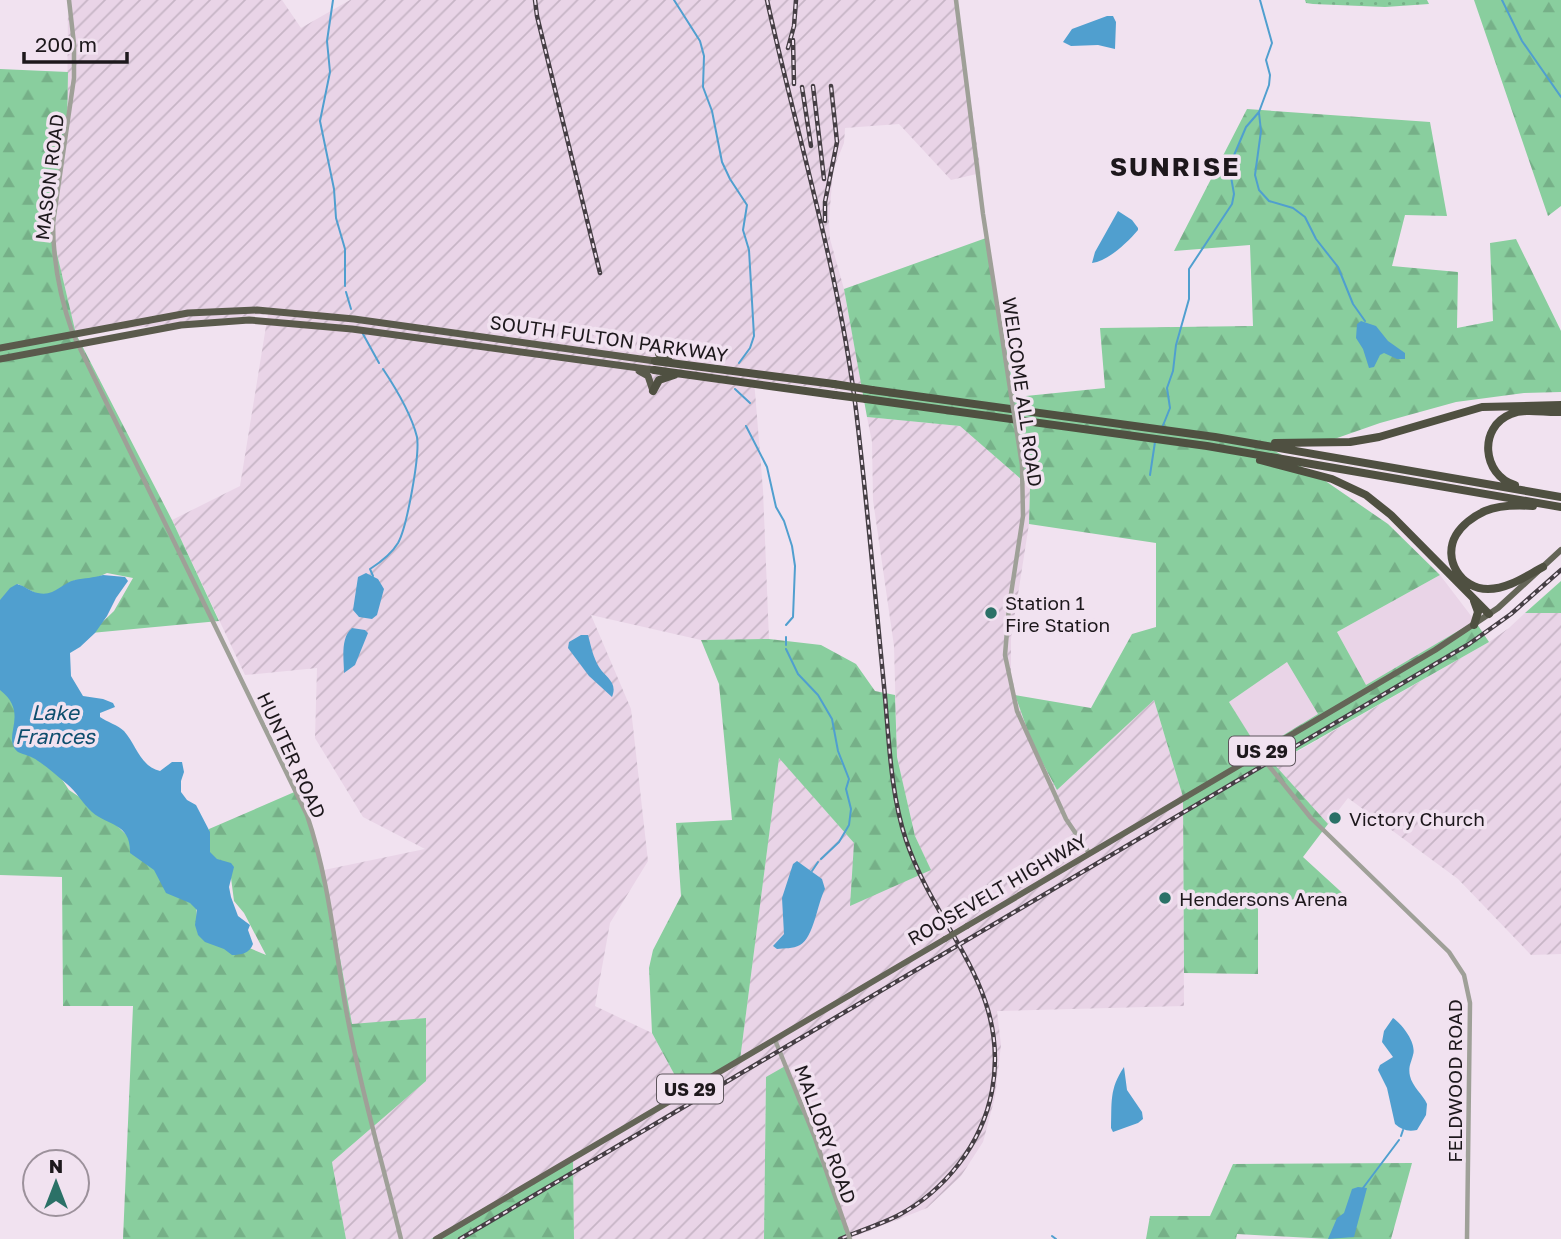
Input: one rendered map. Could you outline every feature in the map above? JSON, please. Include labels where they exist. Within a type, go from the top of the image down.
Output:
[{"type":"highway","name":"SOUTH FULTON PARKWAY","points":[[0,348],[188,313],[266,310],[354,319],[1215,437]]},
{"type":"highway","name":"SOUTH FULTON PARKWAY","points":[[0,359],[181,326],[270,321],[361,330],[1207,446]]},
{"type":"highway","points":[[639,358],[651,354],[657,341]]},
{"type":"highway","points":[[657,341],[659,354],[671,362]]},
{"type":"highway","points":[[621,366],[646,374],[650,378],[653,391]]},
{"type":"highway","points":[[653,391],[656,382],[662,378],[684,374]]},
{"type":"highway","points":[[1215,437],[1304,444],[1350,442],[1379,437],[1482,407],[1561,405]]},
{"type":"highway","points":[[1545,494],[1500,478],[1491,466],[1488,446],[1496,425],[1509,415],[1525,411],[1561,412]]},
{"type":"highway","points":[[1215,437],[1561,497]]},
{"type":"highway","points":[[1207,446],[1561,508]]},
{"type":"highway","points":[[1207,446],[1332,479],[1355,489],[1391,514],[1491,613]]},
{"type":"highway","points":[[1491,613],[1455,569],[1452,551],[1456,535],[1474,518],[1500,507],[1561,508]]},
{"type":"highway","points":[[1466,582],[1477,588],[1494,589],[1543,568]]},
{"type":"highway","points":[[1473,598],[1478,612],[1474,625]]},
{"type":"main road","name":"ROOSEVELT HIGHWAY","points":[[436,1239],[1474,625],[1561,550]]},
{"type":"street","name":"MASON ROAD","points":[[69,0],[74,44],[74,78],[55,212],[53,245],[60,295],[73,334],[100,391]]},
{"type":"street","name":"WELCOME ALL ROAD","points":[[956,0],[983,214],[1022,466],[1023,516],[1009,607],[1005,655],[1016,707],[1066,819],[1089,853]]},
{"type":"street","name":"HUNTER ROAD","points":[[100,391],[307,815],[330,898],[355,1056],[401,1239]]},
{"type":"street","name":"FELDWOOD ROAD","points":[[1261,752],[1311,818],[1449,952],[1464,975],[1470,1003],[1467,1239]]},
{"type":"street","name":"MALLORY ROAD","points":[[775,1040],[815,1138],[850,1239]]},
{"type":"shaded area","points":[[68,0],[282,0],[301,28],[350,0],[956,0],[981,173],[951,180],[899,124],[845,128],[844,143],[833,170],[830,239],[844,289],[863,393],[754,380],[763,490],[769,639],[701,640],[591,615],[631,709],[648,861],[610,923],[595,1006],[652,1033],[686,1096],[740,1060],[779,757],[854,843],[930,869],[915,836],[897,757],[894,646],[873,500],[872,442],[867,417],[960,426],[1030,487],[1029,524],[1011,639],[1011,671],[1016,698],[1032,743],[1057,790],[1154,700],[1183,797],[1184,1006],[997,1011],[1001,1045],[995,1097],[983,1142],[961,1176],[927,1208],[851,1238],[766,1077],[764,1239],[574,1239],[573,1160],[431,1239],[346,1239],[332,1162],[426,1081],[425,1018],[352,1025],[324,870],[425,849],[363,817],[315,738],[317,668],[245,675],[172,520],[240,486],[268,314],[76,334],[53,237],[67,133]]},
{"type":"shaded area","points":[[1440,575],[1475,621],[1366,686],[1337,632]]},
{"type":"shaded area","points":[[1525,613],[1561,613],[1561,954],[1531,955],[1458,879],[1348,798],[1328,824],[1274,765],[1489,642]]},
{"type":"shaded area","points":[[1288,661],[1319,714],[1259,751],[1229,702]]},
{"type":"green space","points":[[1305,0],[1427,0],[1429,4],[1385,7],[1313,4],[1306,3]]},
{"type":"green space","points":[[1474,0],[1561,0],[1561,206],[1548,216]]},
{"type":"green space","points":[[0,69],[68,72],[67,133],[53,237],[76,334],[172,520],[219,621],[91,633],[114,611],[133,578],[107,573],[87,582],[75,580],[61,594],[37,594],[18,584],[0,604]]},
{"type":"green space","points":[[1247,109],[1430,122],[1447,216],[1405,215],[1392,266],[1458,272],[1457,328],[1493,321],[1490,243],[1516,239],[1561,331],[1561,392],[1524,393],[1456,402],[1380,423],[1320,444],[1270,448],[1324,480],[1388,524],[1440,575],[1337,632],[1366,685],[1475,621],[1489,642],[1274,764],[1328,824],[1303,857],[1350,900],[1258,899],[1258,974],[1184,973],[1183,797],[1154,700],[1057,790],[1032,743],[1015,695],[1091,708],[1132,634],[1156,627],[1156,543],[1029,524],[1030,487],[960,426],[867,417],[844,289],[986,238],[1015,397],[1105,388],[1100,328],[1253,326],[1250,245],[1174,251]],"holes":[[[1287,662],[1318,714],[1259,750],[1229,702]]]},
{"type":"green space","points":[[1561,581],[1561,613],[1525,613]]},
{"type":"green space","points":[[769,639],[821,645],[856,664],[875,691],[895,695],[897,757],[915,836],[931,870],[850,906],[854,843],[779,758],[740,1060],[686,1096],[652,1033],[649,968],[653,950],[681,896],[676,823],[732,820],[719,684],[701,640]]},
{"type":"green space","points":[[0,687],[17,705],[38,756],[57,772],[69,790],[87,802],[97,815],[111,820],[196,902],[198,934],[233,941],[266,955],[244,913],[234,901],[230,870],[207,852],[209,829],[299,790],[324,870],[352,1024],[426,1018],[426,1081],[332,1162],[346,1239],[123,1239],[133,1006],[63,1006],[62,877],[0,875]]},
{"type":"green space","points":[[787,1065],[851,1238],[764,1239],[766,1077]]},
{"type":"green space","points":[[573,1159],[574,1239],[431,1239]]},
{"type":"green space","points":[[1412,1163],[1391,1239],[1237,1234],[1236,1239],[1146,1239],[1150,1216],[1210,1216],[1233,1164]]},
{"type":"water","points":[[1113,16],[1116,22],[1115,49],[1098,45],[1071,46],[1063,42],[1072,29]]},
{"type":"water","points":[[1118,211],[1132,220],[1138,230],[1111,255],[1092,263],[1095,252]]},
{"type":"water","points":[[1361,321],[1376,326],[1388,341],[1405,353],[1405,359],[1397,359],[1384,353],[1374,367],[1369,368],[1356,338],[1357,324]]},
{"type":"water","points":[[366,573],[378,579],[384,589],[377,615],[372,619],[359,617],[353,610],[358,577]]},
{"type":"water","name":"Lake Frances","points":[[103,575],[125,577],[128,581],[95,633],[70,653],[71,676],[83,696],[113,703],[115,707],[100,713],[100,717],[124,731],[148,765],[160,771],[172,762],[182,762],[184,772],[181,792],[187,800],[196,805],[210,832],[210,852],[217,859],[231,863],[234,867],[229,887],[231,897],[238,916],[250,925],[248,930],[253,944],[245,953],[232,955],[205,942],[198,935],[195,925],[197,910],[190,903],[166,893],[154,870],[130,853],[127,836],[123,831],[98,817],[70,787],[36,759],[18,752],[13,746],[15,716],[9,699],[0,690],[0,600],[17,584],[44,594],[75,580]]},
{"type":"water","points":[[352,628],[368,633],[355,665],[344,673],[344,643]]},
{"type":"water","points":[[581,635],[588,635],[597,663],[612,684],[612,697],[589,676],[568,648],[569,642]]},
{"type":"water","points":[[797,861],[822,879],[825,889],[805,941],[794,947],[777,949],[773,946],[784,934],[782,898],[793,864]]},
{"type":"water","points":[[1393,1018],[1404,1029],[1413,1045],[1410,1076],[1427,1104],[1426,1115],[1417,1130],[1405,1130],[1395,1124],[1387,1088],[1378,1070],[1380,1065],[1393,1057],[1382,1042],[1384,1031]]},
{"type":"water","points":[[1124,1067],[1127,1090],[1142,1112],[1143,1119],[1113,1132],[1112,1096]]},
{"type":"water","points":[[1367,1188],[1354,1237],[1328,1239],[1337,1218],[1344,1213],[1352,1189]]},
{"type":"waterway","points":[[333,0],[327,41],[330,72],[320,121],[334,189],[336,218],[345,249],[345,286]]},
{"type":"waterway","points":[[674,0],[700,41],[704,56],[703,87],[712,111],[722,162],[747,205],[743,230],[749,250],[754,336],[750,348],[739,363]]},
{"type":"waterway","points":[[1162,428],[1170,408],[1167,388],[1189,299],[1189,269],[1232,204],[1232,160],[1246,127],[1259,112],[1269,85],[1270,75],[1266,60],[1272,43],[1260,0]]},
{"type":"waterway","points":[[1502,0],[1522,41],[1561,97]]},
{"type":"waterway","points":[[1259,113],[1261,131],[1255,175],[1259,190],[1269,201],[1293,208],[1305,217],[1316,239],[1338,267],[1353,304],[1365,321]]},
{"type":"waterway","points":[[346,292],[351,309]]},
{"type":"waterway","points":[[363,334],[379,363]]},
{"type":"waterway","points":[[373,576],[370,569],[393,550],[402,535],[417,459],[417,437],[414,428],[407,410],[383,369]]},
{"type":"waterway","points":[[735,389],[750,403]]},
{"type":"waterway","points":[[746,426],[767,467],[776,507],[792,546],[795,566],[793,617],[786,625]]},
{"type":"waterway","points":[[1150,475],[1155,442]]},
{"type":"waterway","points":[[786,637],[786,645]]},
{"type":"waterway","points":[[786,649],[798,674],[818,695],[832,719],[838,751],[849,779],[846,789],[851,809],[849,825],[839,842],[821,859]]},
{"type":"waterway","points":[[812,871],[818,862]]},
{"type":"waterway","points":[[1401,1136],[1403,1130]]},
{"type":"waterway","points":[[1363,1188],[1399,1140]]},
{"type":"waterway","points":[[1052,1236],[1056,1239]]},
{"type":"railway","points":[[535,0],[600,273]]},
{"type":"railway","points":[[767,0],[828,255],[849,358],[864,479],[891,764],[901,822],[919,872],[981,990],[991,1021],[995,1054],[992,1091],[987,1111],[980,1129],[959,1164],[914,1206],[840,1239]]},
{"type":"railway","points":[[788,48],[794,26],[796,0]]},
{"type":"railway","points":[[793,40],[794,84]]},
{"type":"railway","points":[[813,86],[824,179]]},
{"type":"railway","points":[[825,221],[825,202],[837,142],[831,86]]},
{"type":"railway","points":[[802,87],[811,146]]},
{"type":"railway","points":[[460,1239],[1469,644],[1511,614],[1561,570]]},
{"type":"place","name":"Station 1 Fire Station","points":[[991,613]]},
{"type":"place","name":"Victory Church","points":[[1335,818]]},
{"type":"place","name":"Hendersons Arena","points":[[1165,898]]},
{"type":"district","name":"SUNRISE","points":[[1175,166]]}]
